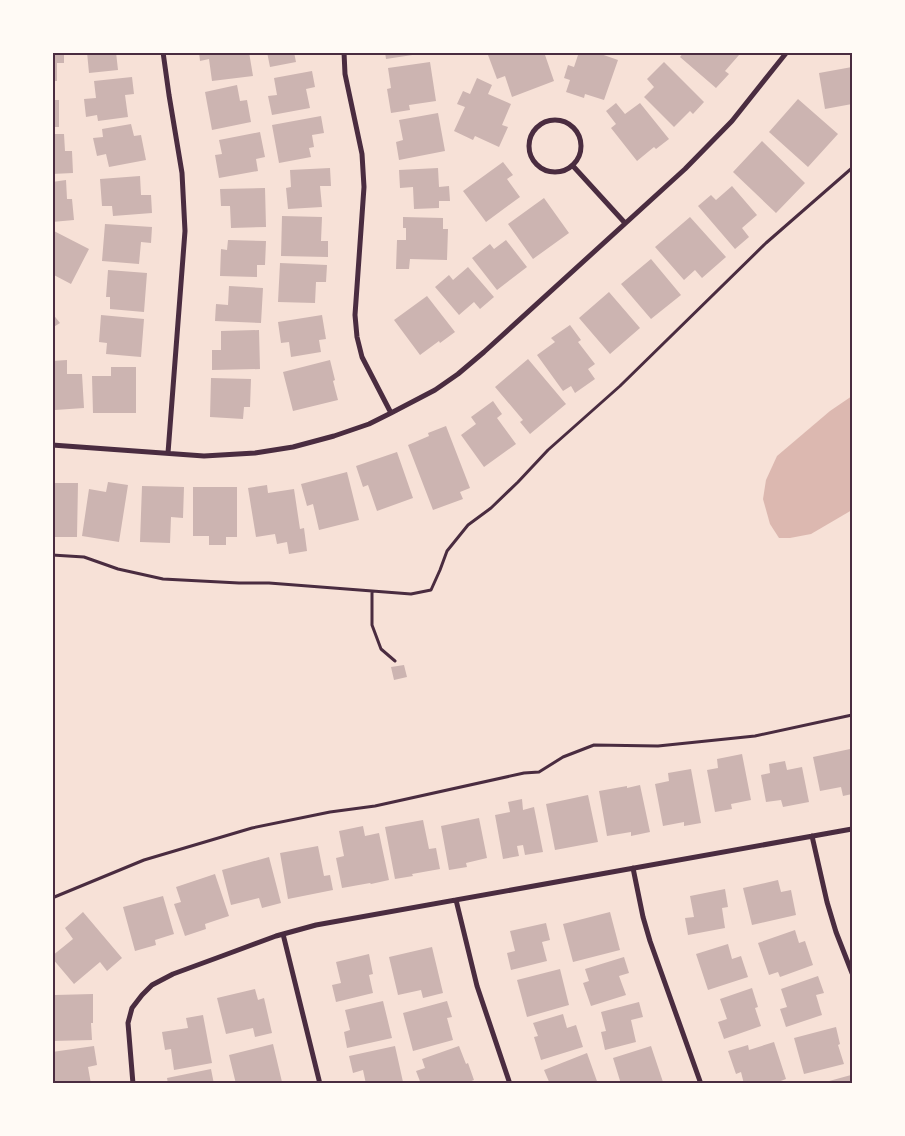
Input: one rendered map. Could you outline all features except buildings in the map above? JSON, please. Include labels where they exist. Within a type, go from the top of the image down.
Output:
[{"type":"street","points":[[163,52],[185,200],[185,231],[168,453]]},
{"type":"street","points":[[344,52],[345,74],[362,154],[364,187],[355,315],[357,337],[362,358],[391,413]]},
{"type":"street","points":[[52,445],[204,456],[293,448],[369,424],[435,390],[484,352],[685,169],[732,121],[787,52]]},
{"type":"street","points":[[554,120],[563,121],[571,125],[581,140],[581,150],[573,166],[566,170],[549,172],[535,164],[528,149],[532,133],[537,127],[545,122],[554,120]]},
{"type":"street","points":[[573,166],[625,223]]},
{"type":"street","points":[[133,1084],[128,1023],[132,1008],[152,985],[173,974],[283,934],[316,925],[852,829]]},
{"type":"street","points":[[812,836],[827,902],[852,974]]},
{"type":"street","points":[[633,868],[650,941],[701,1084]]},
{"type":"street","points":[[456,900],[477,986],[510,1084]]},
{"type":"street","points":[[283,934],[320,1084]]},
{"type":"path","points":[[52,555],[84,557],[118,569],[163,579],[269,583],[411,594],[430,590],[447,550],[468,525],[492,508],[548,450],[620,386],[766,243],[852,168]]},
{"type":"path","points":[[372,592],[372,625],[381,649],[395,661]]},
{"type":"path","points":[[52,898],[144,860],[252,828],[330,812],[376,806],[524,773],[539,772],[563,757],[594,745],[658,746],[755,736],[852,715]]},
{"type":"shaded area","points":[[852,396],[852,510],[811,534],[779,538],[770,524],[763,499],[766,480],[777,456],[830,411]]}]
